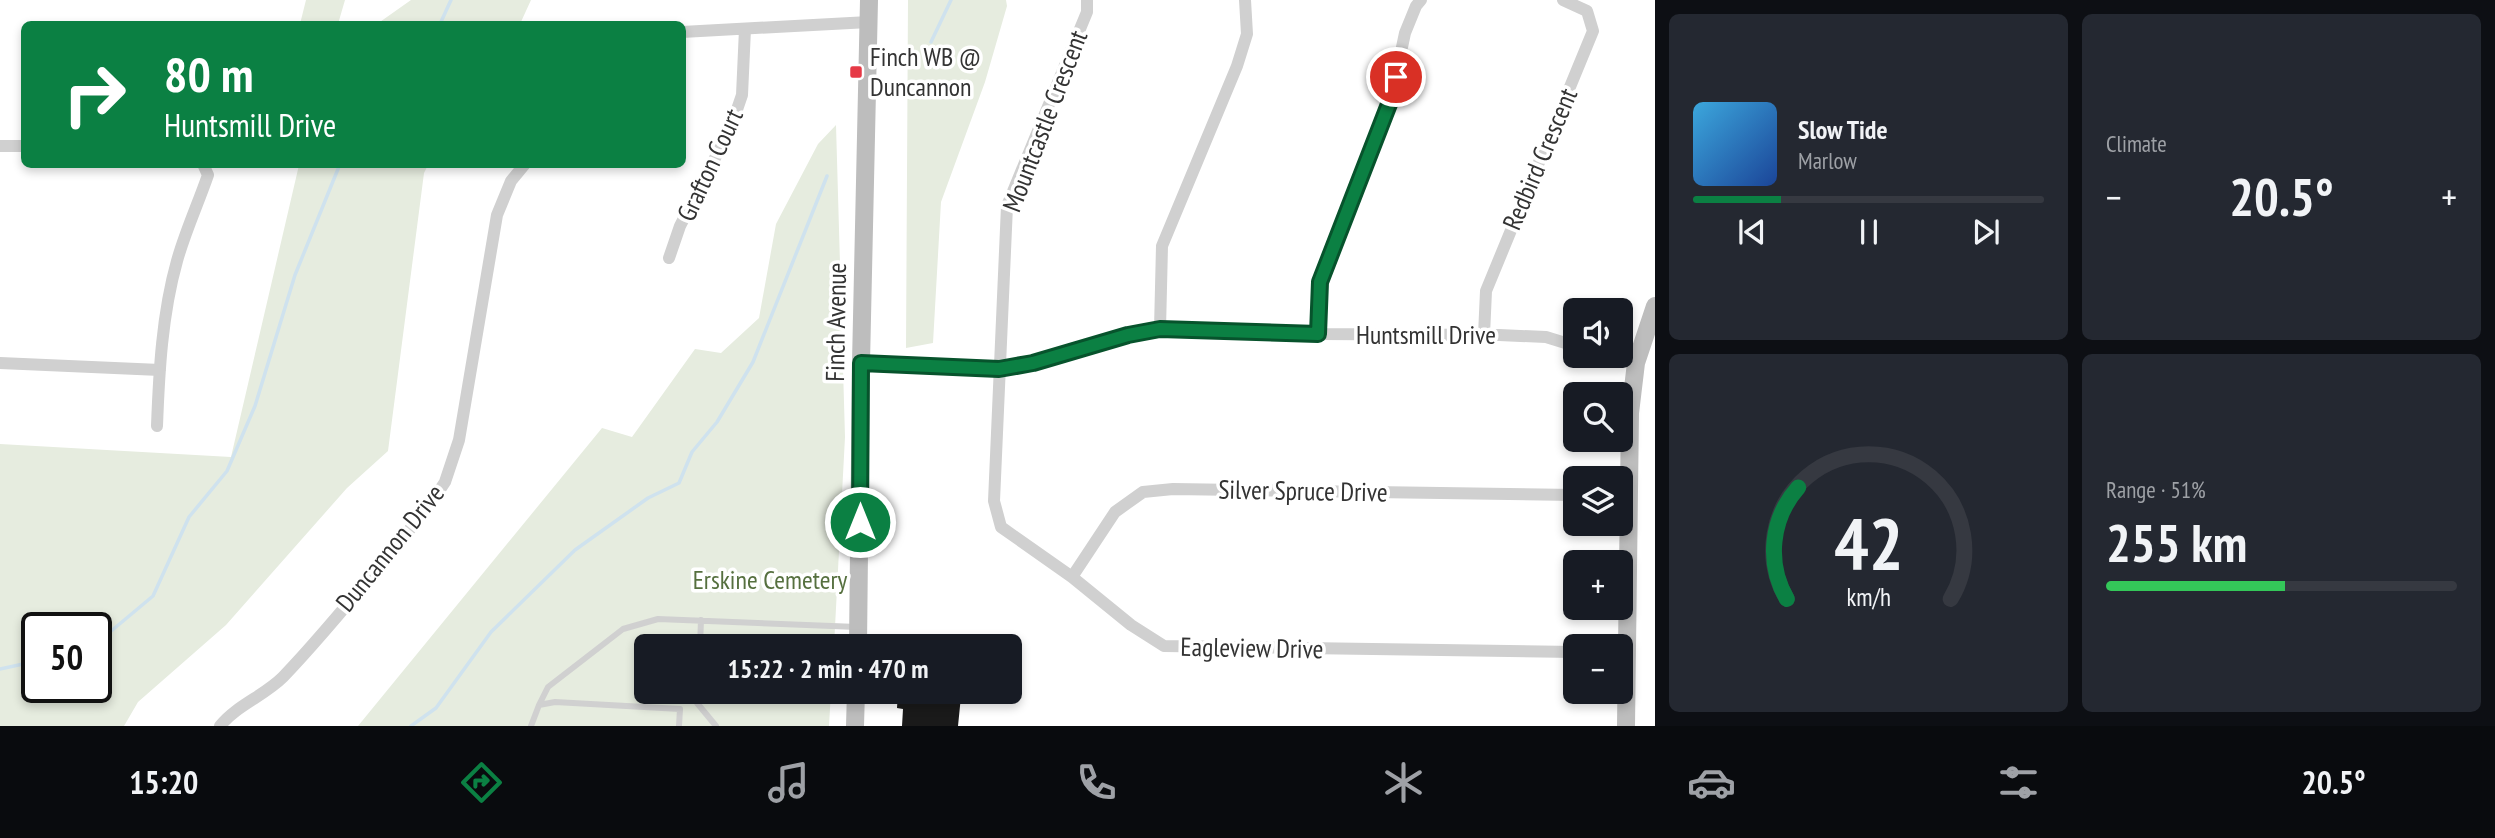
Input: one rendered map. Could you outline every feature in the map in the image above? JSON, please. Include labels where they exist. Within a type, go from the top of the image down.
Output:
[{"type":"main road","name":"Finch Avenue","points":[[859,634],[869,0]]},
{"type":"main road","points":[[1627,466],[1636,363],[1655,306]]},
{"type":"main road","points":[[1624,634],[1625,536]]},
{"type":"main road","points":[[855,726],[856,704]]},
{"type":"main road","points":[[1625,704],[1626,726]]},
{"type":"street","name":"Mountcastle Crescent","points":[[999,369],[1007,206],[1087,12],[1087,0]]},
{"type":"street","points":[[1160,329],[1162,246],[1237,66],[1247,34],[1245,0]]},
{"type":"street","points":[[1318,334],[1320,282],[1391,99],[1405,33],[1421,0]]},
{"type":"street","name":"Redbird Crescent","points":[[1484,335],[1486,290],[1593,31],[1587,11],[1563,0]]},
{"type":"street","points":[[686,32],[869,22]]},
{"type":"street","name":"Grafton Court","points":[[669,258],[680,226],[731,127],[742,95],[745,29]]},
{"type":"street","points":[[0,146],[21,146]]},
{"type":"street","points":[[157,426],[160,370],[177,262],[208,175],[205,168]]},
{"type":"street","name":"Duncannon Drive","points":[[220,726],[229,716],[270,690],[300,659],[427,509],[445,482],[459,440],[497,215],[511,181],[522,168]]},
{"type":"street","name":"Huntsmill Drive","points":[[861,363],[999,369],[1033,363],[1128,335],[1160,329],[1546,337],[1563,342]]},
{"type":"street","points":[[0,363],[160,370]]},
{"type":"street","name":"Eagleview Drive","points":[[999,369],[993,501],[1001,527],[1072,577],[1131,625],[1164,646],[1563,652]]},
{"type":"street","name":"Silver Spruce Drive","points":[[1072,577],[1115,512],[1143,492],[1173,489],[1563,495]]},
{"type":"lane","points":[[531,726],[548,687],[623,629],[658,620],[859,627]]},
{"type":"lane","points":[[700,634],[701,620]]},
{"type":"lane","points":[[539,705],[555,702],[680,709],[697,704],[716,726]]},
{"type":"lane","points":[[679,726],[680,709]]},
{"type":"green space","points":[[306,0],[345,0],[339,21],[301,21]]},
{"type":"green space","points":[[411,0],[531,0],[521,21],[381,21]]},
{"type":"green space","points":[[908,0],[1006,0],[1007,6],[985,82],[941,202],[933,343],[906,348]]},
{"type":"green space","name":"Erskine Cemetery","points":[[836,125],[845,437],[835,634],[634,634],[634,704],[830,704],[829,726],[358,726],[602,428],[632,437],[695,349],[721,353],[759,318],[776,224],[818,144]]},
{"type":"green space","points":[[298,168],[426,168],[388,451],[347,488],[226,625],[138,702],[124,726],[0,726],[0,444],[231,457]]},
{"type":"building","points":[[897,704],[960,704],[958,726],[902,726],[903,709],[897,708]]},
{"type":"waterway","points":[[441,21],[451,0]]},
{"type":"waterway","points":[[931,42],[951,0]]},
{"type":"waterway","points":[[112,630],[153,596],[189,517],[227,471],[255,406],[295,275],[338,168]]},
{"type":"waterway","points":[[411,726],[436,708],[491,632],[575,550],[648,498],[679,483],[692,452],[717,422],[753,362],[827,176]]},
{"type":"waterway","points":[[0,669],[21,664]]},
{"type":"place","name":"Finch WB @ Duncannon","points":[[856,72]]},
{"type":"route","points":[[860,522],[861,363],[999,369],[1033,363],[1128,335],[1160,329],[1318,334],[1320,282],[1391,99],[1396,77]]}]
